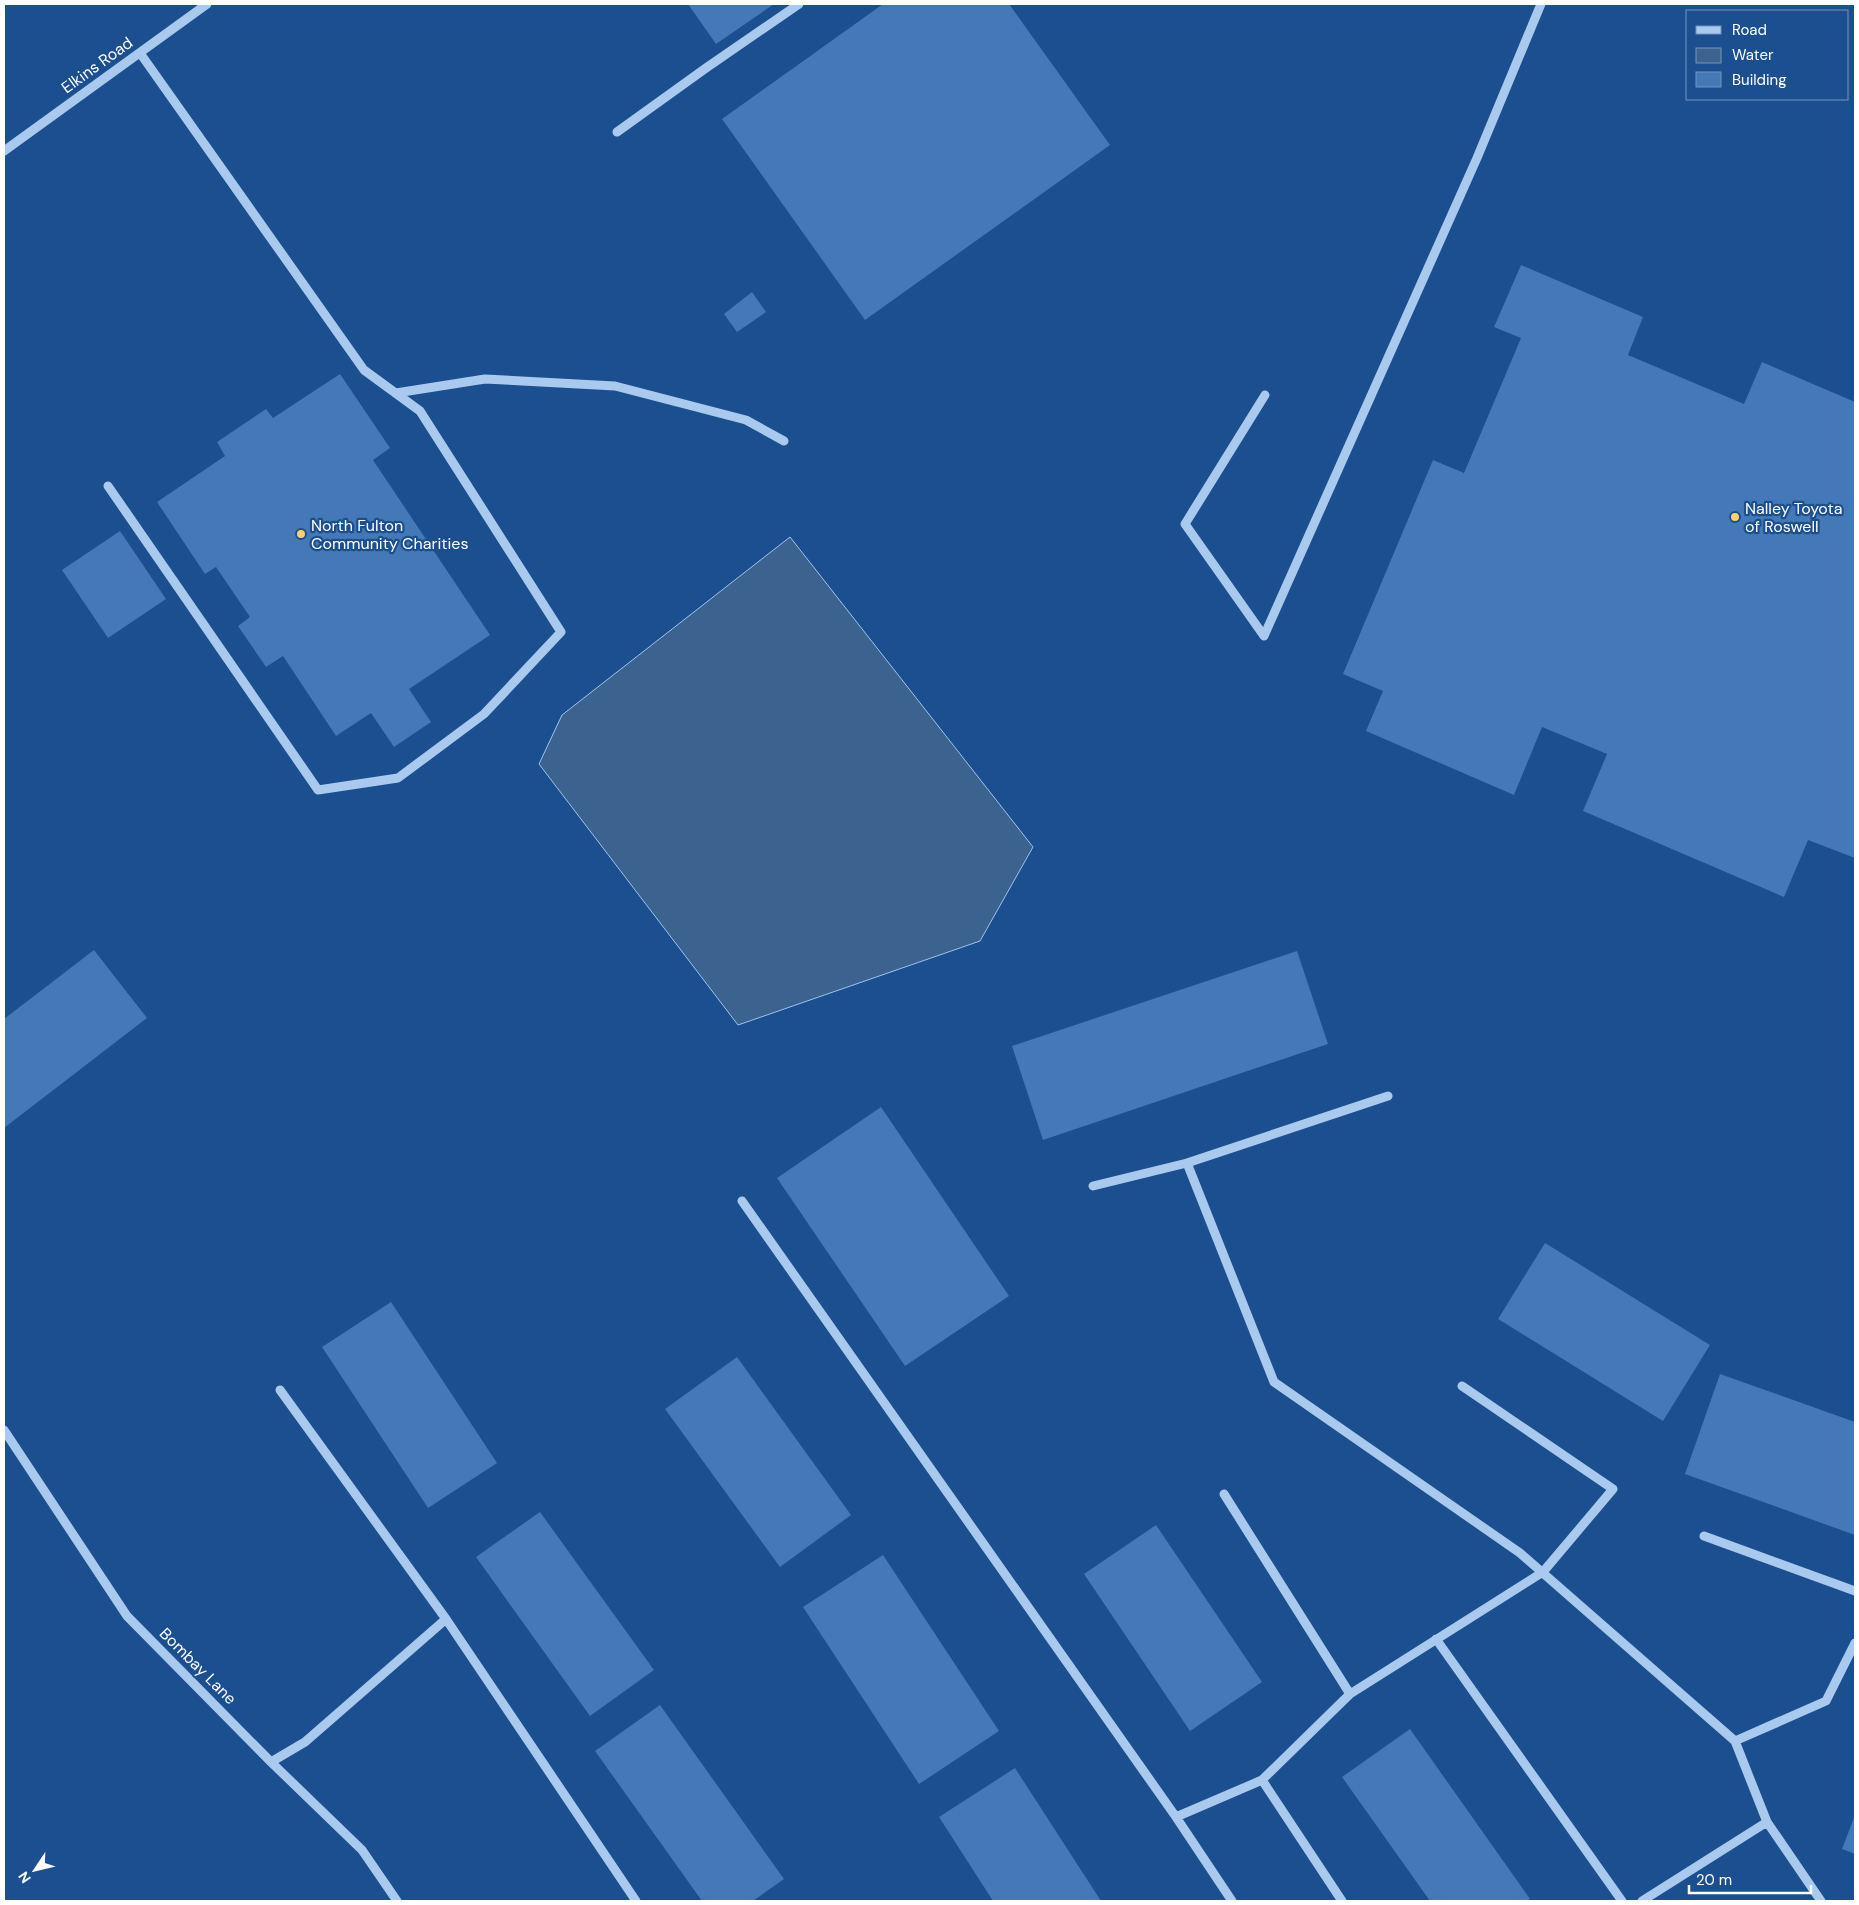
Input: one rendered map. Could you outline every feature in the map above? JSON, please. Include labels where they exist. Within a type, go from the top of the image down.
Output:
[{"type":"street","name":"Elkins Road","points":[[4,150],[207,4]]},
{"type":"street","points":[[617,132],[799,4]]},
{"type":"street","points":[[1265,395],[1185,524],[1264,636],[1478,158],[1541,4]]},
{"type":"street","points":[[108,486],[318,790],[398,778],[484,714],[561,632],[420,412],[364,370],[140,53]]},
{"type":"street","points":[[396,393],[485,379],[615,386],[746,420],[784,440]]},
{"type":"street","points":[[1093,1186],[1187,1163],[1388,1096]]},
{"type":"street","points":[[1187,1163],[1274,1382],[1520,1553],[1735,1741],[1767,1822],[1821,1901]]},
{"type":"street","points":[[742,1201],[1176,1817],[1232,1901]]},
{"type":"street","points":[[1176,1817],[1262,1780],[1350,1694],[1543,1572],[1613,1489],[1462,1386]]},
{"type":"street","points":[[280,1390],[446,1619],[636,1901]]},
{"type":"street","name":"Bombay Lane","points":[[4,1430],[127,1616],[270,1762],[362,1850],[397,1901]]},
{"type":"street","points":[[1224,1494],[1350,1694]]},
{"type":"street","points":[[1704,1536],[1855,1591]]},
{"type":"street","points":[[270,1762],[305,1742],[446,1619]]},
{"type":"street","points":[[1436,1640],[1622,1901]]},
{"type":"street","points":[[1735,1741],[1826,1701],[1855,1643]]},
{"type":"street","points":[[1262,1780],[1342,1901]]},
{"type":"street","points":[[1642,1901],[1767,1822]]},
{"type":"water","points":[[790,537],[1033,847],[980,941],[738,1025],[539,764],[562,715]]},
{"type":"building","points":[[688,4],[774,4],[716,44]]},
{"type":"building","points":[[883,4],[1009,4],[1110,145],[865,320],[722,119]]},
{"type":"building","points":[[1521,265],[1643,317],[1628,355],[1744,404],[1762,362],[1855,402],[1855,858],[1808,840],[1784,897],[1583,811],[1607,754],[1542,727],[1514,795],[1366,731],[1383,691],[1343,674],[1433,460],[1464,473],[1521,338],[1494,327]]},
{"type":"building","points":[[752,292],[766,312],[737,332],[724,314]]},
{"type":"building","name":"North Fulton Community Charities","points":[[340,374],[390,448],[373,460],[490,635],[409,689],[431,722],[394,747],[371,713],[336,736],[283,656],[266,667],[238,626],[250,617],[216,567],[205,574],[157,502],[225,456],[217,442],[266,409],[273,418]]},
{"type":"building","points":[[120,531],[166,599],[108,638],[62,570]]},
{"type":"building","points":[[94,950],[147,1018],[4,1128],[4,1019]]},
{"type":"building","points":[[1297,951],[1328,1044],[1043,1140],[1012,1046]]},
{"type":"building","points":[[881,1107],[1009,1296],[905,1366],[777,1178]]},
{"type":"building","points":[[1545,1243],[1710,1345],[1663,1421],[1498,1319]]},
{"type":"building","points":[[391,1302],[497,1463],[428,1508],[322,1347]]},
{"type":"building","points":[[737,1357],[851,1515],[780,1567],[665,1409]]},
{"type":"building","points":[[1720,1374],[1855,1422],[1855,1535],[1685,1474]]},
{"type":"building","points":[[540,1512],[654,1670],[590,1716],[476,1557]]},
{"type":"building","points":[[1156,1525],[1262,1682],[1190,1731],[1084,1574]]},
{"type":"building","points":[[883,1555],[999,1731],[919,1784],[803,1607]]},
{"type":"building","points":[[660,1705],[784,1879],[753,1901],[702,1901],[595,1751]]},
{"type":"building","points":[[1410,1729],[1530,1899],[1526,1901],[1430,1901],[1342,1777]]},
{"type":"building","points":[[1015,1768],[1101,1901],[993,1901],[939,1817]]},
{"type":"building","points":[[1855,1815],[1855,1854],[1842,1849]]},
{"type":"place","name":"Nalley Toyota of Roswell","points":[[1735,517]]},
{"type":"place","name":"North Fulton Community Charities","points":[[301,534]]}]
